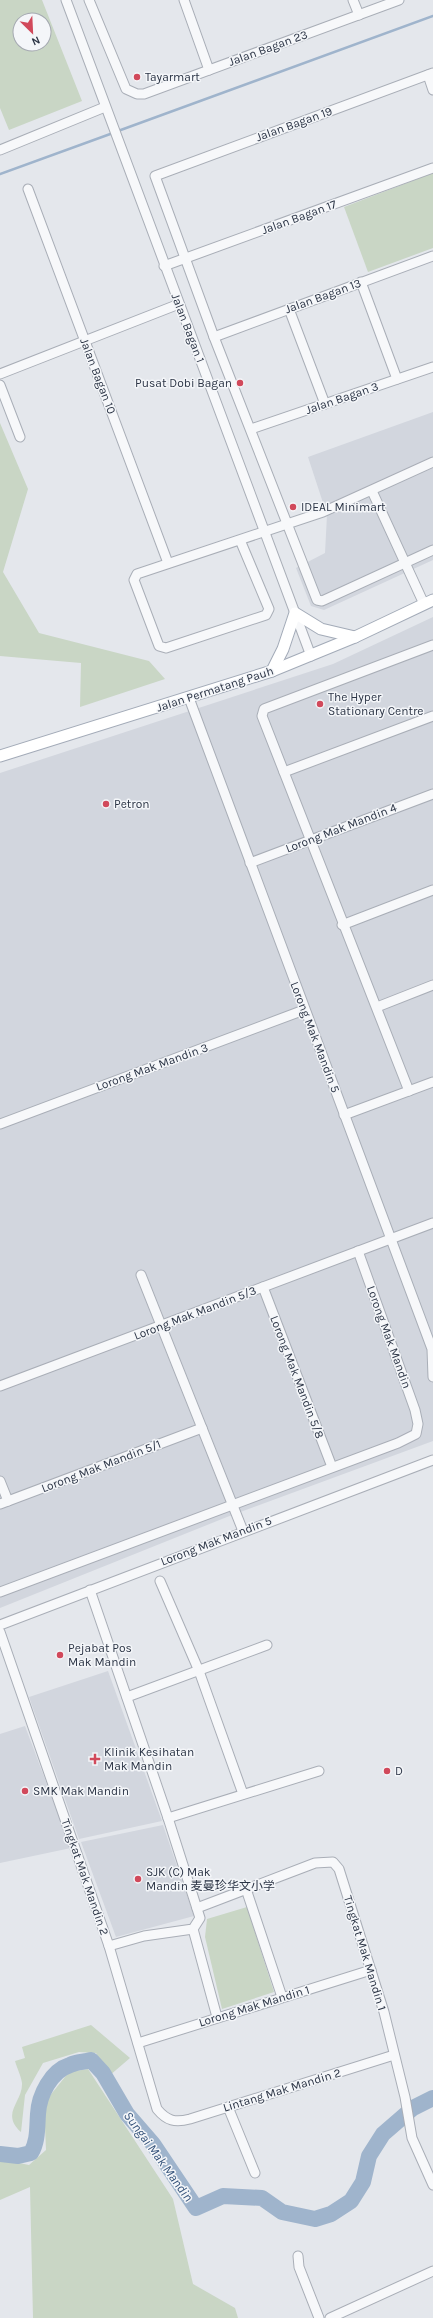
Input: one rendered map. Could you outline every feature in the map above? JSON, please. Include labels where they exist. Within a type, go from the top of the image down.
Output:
[{"type":"main road","name":"Jalan Permatang Pauh","points":[[0,756],[272,671],[355,637],[429,602]]},
{"type":"main road","points":[[272,671],[283,649],[294,613],[321,628],[355,637]]},
{"type":"street","name":"Jalan Bagan 1","points":[[66,0],[164,266],[311,656]]},
{"type":"street","name":"Jalan Bagan 23","points":[[89,0],[126,89],[137,94],[144,94],[399,0]]},
{"type":"street","points":[[184,0],[209,70]]},
{"type":"street","points":[[353,0],[359,15]]},
{"type":"street","points":[[430,74],[433,90]]},
{"type":"street","name":"Jalan Bagan 19","points":[[155,176],[430,74]]},
{"type":"street","points":[[0,150],[107,112]]},
{"type":"street","name":"Jalan Bagan 17","points":[[164,266],[433,168]]},
{"type":"street","name":"Jalan Bagan 1","points":[[155,176],[214,336],[317,600],[322,601],[406,563]]},
{"type":"street","name":"Jalan Bagan 10","points":[[28,189],[168,563]]},
{"type":"street","name":"Jalan Bagan 13","points":[[214,336],[433,256]]},
{"type":"street","points":[[361,282],[398,379]]},
{"type":"street","points":[[0,374],[179,304]]},
{"type":"street","points":[[289,309],[325,404]]},
{"type":"street","name":"Jalan Bagan 3","points":[[251,429],[433,367]]},
{"type":"street","points":[[0,385],[20,437]]},
{"type":"street","points":[[240,540],[268,609],[266,615],[166,648],[160,646],[134,580],[137,574],[168,563],[264,532],[288,525],[372,491],[433,462]]},
{"type":"street","name":"Jalan Permatang Pauh","points":[[372,491],[406,563],[429,602]]},
{"type":"street","points":[[406,563],[433,550]]},
{"type":"street","points":[[409,1091],[377,1007],[342,925],[262,716],[264,709],[433,645]]},
{"type":"street","name":"Lorong Mak Mandin 5","points":[[189,698],[304,1010],[433,1350],[433,1377]]},
{"type":"street","points":[[284,772],[433,716]]},
{"type":"street","name":"Lorong Mak Mandin 4","points":[[250,863],[433,794]]},
{"type":"street","points":[[342,925],[433,890]]},
{"type":"street","points":[[377,1007],[433,985]]},
{"type":"street","name":"Lorong Mak Mandin 3","points":[[0,1124],[304,1010]]},
{"type":"street","points":[[344,1115],[433,1082]]},
{"type":"street","points":[[390,1238],[433,1223]]},
{"type":"street","name":"Lorong Mak Mandin 5/3","points":[[0,1386],[162,1326],[390,1238]]},
{"type":"street","name":"Lorong Mak Mandin","points":[[332,1467],[408,1439],[416,1434],[418,1424],[415,1410],[358,1251]]},
{"type":"street","points":[[142,1275],[243,1531]]},
{"type":"street","name":"Lorong Mak Mandin 5/8","points":[[263,1287],[332,1467]]},
{"type":"street","name":"Lorong Mak Mandin 5/1","points":[[4,1503],[202,1428]]},
{"type":"street","points":[[416,1466],[433,1458]]},
{"type":"street","points":[[416,1466],[433,1463]]},
{"type":"street","name":"Lorong Mak Mandin 5","points":[[0,1625],[416,1466]]},
{"type":"street","points":[[0,1592],[234,1506],[332,1467]]},
{"type":"street","points":[[0,1481],[4,1503]]},
{"type":"street","points":[[160,1581],[199,1671],[243,1794]]},
{"type":"street","points":[[90,1590],[168,1818],[200,1918],[193,1928],[144,1936],[109,1946]]},
{"type":"street","name":"Tingkat Mak Mandin 2","points":[[0,1632],[109,1946],[158,2109],[170,2120]]},
{"type":"street","points":[[127,1697],[267,1645]]},
{"type":"street","points":[[168,1818],[319,1771]]},
{"type":"street","name":"Tingkat Mak Mandin 1","points":[[197,1908],[315,1863],[333,1862],[339,1869],[371,1970],[405,2097],[412,2138],[433,2185]]},
{"type":"street","points":[[246,1889],[282,1997]]},
{"type":"street","points":[[193,1928],[217,2017]]},
{"type":"street","name":"Lorong Mak Mandin 1","points":[[138,2042],[371,1970]]},
{"type":"street","name":"Lintang Mak Mandin 2","points":[[170,2120],[180,2122],[394,2055]]},
{"type":"street","points":[[228,2107],[255,2172]]},
{"type":"street","points":[[298,2256],[299,2267],[319,2318]]},
{"type":"street","points":[[330,2318],[433,2271]]},
{"type":"shaded area","points":[[433,412],[433,560],[324,610],[311,606],[296,568],[325,553],[327,515],[308,457]]},
{"type":"shaded area","points":[[433,617],[433,1441],[227,1517],[0,1608],[0,773],[333,664]]},
{"type":"shaded area","name":"Klinik Kesihatan Mak Mandin","points":[[108,1671],[162,1821],[79,1839],[29,1697]]},
{"type":"shaded area","name":"SMK Mak Mandin","points":[[25,1726],[71,1848],[0,1863],[0,1734]]},
{"type":"shaded area","name":"SJK (C) Mak Mandin 麦曼珍华文小学","points":[[163,1825],[194,1916],[116,1937],[81,1842]]},
{"type":"green space","points":[[0,0],[42,0],[47,12],[12,12],[12,52],[52,52],[52,25],[82,101],[9,130],[0,108]]},
{"type":"green space","points":[[433,173],[433,248],[368,272],[344,207]]},
{"type":"green space","points":[[0,423],[28,489],[3,572],[39,633],[149,661],[165,679],[80,707],[81,663],[0,656]]},
{"type":"green space","points":[[247,1907],[274,1992],[222,2009],[205,1937],[207,1919]]},
{"type":"green space","points":[[91,2025],[130,2058],[109,2076],[96,2053],[79,2052],[43,2063],[25,2095],[21,2132],[12,2119],[12,2113],[21,2090],[22,2083],[15,2061],[25,2058],[22,2047]]},
{"type":"green space","points":[[88,2069],[173,2199],[193,2284],[235,2308],[238,2318],[33,2318],[30,2187],[0,2200],[0,2159],[29,2165],[46,2150],[44,2103],[69,2072]]},
{"type":"waterway","points":[[118,131],[433,16]]},
{"type":"waterway","points":[[0,174],[113,133]]},
{"type":"waterway","name":"Sungai Mak Mandin","points":[[0,2154],[18,2156],[31,2153],[36,2139],[39,2107],[47,2085],[63,2068],[75,2063],[91,2060],[103,2073],[127,2114],[153,2144],[196,2208],[223,2196],[262,2198],[282,2212],[315,2219],[331,2214],[351,2201],[363,2182],[369,2156],[383,2134],[413,2108],[433,2098]]},
{"type":"place","name":"Tayarmart","points":[[137,77]]},
{"type":"place","name":"Pusat Dobi Bagan","points":[[240,383]]},
{"type":"place","name":"IDEAL Minimart","points":[[293,507]]},
{"type":"place","name":"The Hyper Stationary Centre","points":[[320,704]]},
{"type":"place","name":"Petron","points":[[106,804]]},
{"type":"place","name":"Pejabat Pos Mak Mandin","points":[[60,1655]]},
{"type":"place","name":"Klinik Kesihatan Mak Mandin","points":[[95,1759]]},
{"type":"place","name":"D","points":[[387,1771]]},
{"type":"place","name":"SMK Mak Mandin","points":[[25,1791]]},
{"type":"place","name":"SJK (C) Mak Mandin 麦曼珍华文小学","points":[[138,1879]]}]
